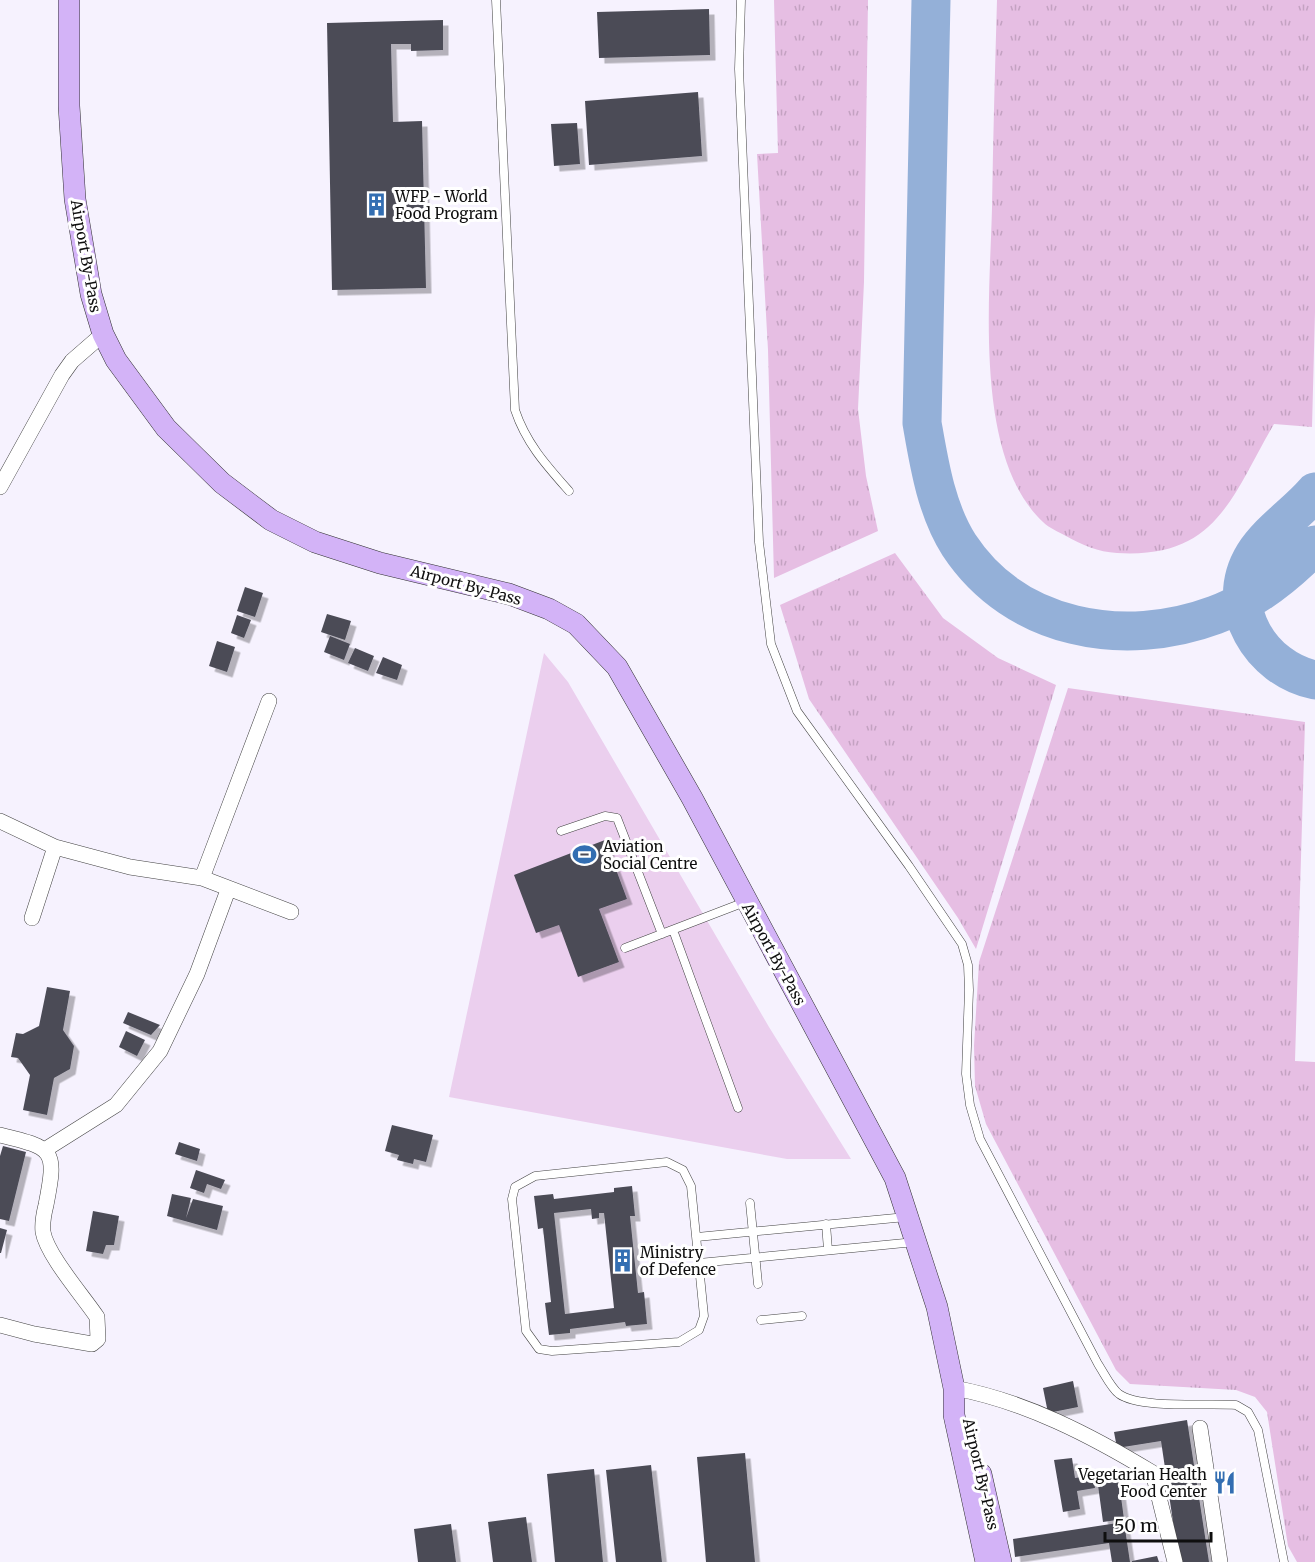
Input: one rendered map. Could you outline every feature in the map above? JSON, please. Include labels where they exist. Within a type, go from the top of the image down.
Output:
[{"type":"main road","name":"Airport By-Pass","points":[[69,0],[69,106],[75,199],[86,269],[103,334],[130,383],[166,428],[222,483],[271,520],[315,542],[380,563],[509,594],[549,609],[576,624],[617,667],[692,798],[745,902],[895,1178],[937,1307],[954,1388],[954,1415],[986,1562]]},
{"type":"main road","name":"Airport By-Pass","points":[[954,1388],[967,1412],[1002,1562]]},
{"type":"street","points":[[0,487],[72,360],[103,334]]},
{"type":"street","points":[[202,878],[269,701]]},
{"type":"street","points":[[0,821],[55,847],[130,867],[202,878],[228,890],[291,912]]},
{"type":"street","points":[[32,918],[55,847]]},
{"type":"street","points":[[46,1149],[116,1105],[160,1051],[197,974],[228,890]]},
{"type":"street","points":[[0,1135],[46,1149],[52,1162],[52,1174],[43,1231],[51,1252],[97,1317],[98,1339],[92,1344],[0,1325]]},
{"type":"street","points":[[954,1388],[1017,1404],[1114,1449],[1154,1473],[1175,1562]]},
{"type":"street","points":[[1200,1428],[1220,1562]]},
{"type":"lane","points":[[496,0],[514,410],[522,432],[537,455],[569,491]]},
{"type":"lane","points":[[741,0],[739,69],[759,542],[771,644],[783,679],[797,711],[909,866],[962,944],[968,965],[969,990],[966,1074],[970,1105],[980,1139],[1098,1364],[1118,1394],[1133,1400],[1154,1404],[1236,1405],[1248,1412],[1258,1430],[1284,1562]]},
{"type":"lane","points":[[561,831],[605,816],[617,818],[662,934]]},
{"type":"lane","points":[[625,948],[745,902]]},
{"type":"lane","points":[[673,930],[738,1108]]},
{"type":"lane","points":[[667,1162],[683,1170],[692,1186],[697,1237],[702,1324],[699,1330],[686,1339],[679,1342],[544,1351],[533,1343],[526,1331],[513,1194],[520,1183],[535,1176],[667,1162]]},
{"type":"lane","points":[[750,1203],[755,1230],[758,1284]]},
{"type":"lane","points":[[697,1237],[908,1217]]},
{"type":"lane","points":[[826,1224],[828,1250]]},
{"type":"lane","points":[[699,1263],[916,1242]]},
{"type":"lane","points":[[761,1320],[802,1316]]},
{"type":"green space","points":[[774,0],[868,0],[864,282],[858,409],[866,476],[878,531],[774,578],[768,350],[757,154],[778,153]]},
{"type":"green space","points":[[997,0],[1315,0],[1315,312],[1312,427],[1274,424],[1232,498],[1217,518],[1199,534],[1178,546],[1151,552],[1117,553],[1097,550],[1072,539],[1043,522],[1021,493],[1005,458],[990,374],[989,329]]},
{"type":"green space","points":[[895,553],[943,618],[998,658],[1056,685],[976,949],[958,918],[809,699],[780,605]]},
{"type":"green space","points":[[1068,688],[1305,722],[1295,1061],[1315,1062],[1315,1562],[1297,1562],[1288,1546],[1267,1412],[1255,1397],[1236,1390],[1130,1384],[1116,1370],[986,1124],[975,1086],[974,1046],[979,962]]},
{"type":"shaded area","name":"Aviation Social Centre","points":[[544,653],[568,682],[769,1027],[851,1159],[787,1159],[449,1097]]},
{"type":"building","points":[[709,9],[710,55],[599,58],[597,12]]},
{"type":"building","name":"WFP - World Food Program","points":[[443,20],[443,50],[411,51],[411,44],[391,44],[393,122],[422,121],[426,288],[332,290],[327,23]]},
{"type":"building","points":[[698,92],[702,156],[589,165],[585,101]]},
{"type":"building","points":[[577,123],[580,164],[554,166],[551,124]]},
{"type":"building","points":[[245,587],[263,593],[255,617],[237,611]]},
{"type":"building","points":[[327,614],[351,621],[345,640],[321,632]]},
{"type":"building","points":[[237,615],[251,620],[244,638],[231,633]]},
{"type":"building","points":[[330,636],[350,644],[344,660],[324,652]]},
{"type":"building","points":[[217,641],[235,647],[227,672],[209,666]]},
{"type":"building","points":[[355,648],[374,656],[368,671],[348,663]]},
{"type":"building","points":[[383,657],[402,665],[397,680],[376,673]]},
{"type":"building","points":[[605,840],[627,899],[599,909],[619,962],[578,977],[559,925],[536,933],[514,875]]},
{"type":"building","points":[[47,987],[70,991],[63,1030],[74,1046],[70,1069],[54,1078],[47,1115],[23,1110],[30,1075],[18,1058],[11,1057],[16,1033],[23,1034],[39,1026]]},
{"type":"building","points":[[128,1012],[160,1025],[151,1035],[123,1023]]},
{"type":"building","points":[[126,1031],[145,1040],[137,1056],[119,1047]]},
{"type":"building","points":[[392,1125],[433,1135],[426,1162],[414,1159],[413,1164],[397,1160],[399,1155],[385,1151]]},
{"type":"building","points":[[179,1142],[200,1149],[197,1161],[175,1154]]},
{"type":"building","points":[[3,1146],[26,1152],[9,1221],[0,1219],[0,1156]]},
{"type":"building","points":[[196,1170],[225,1180],[221,1189],[207,1184],[204,1193],[190,1188]]},
{"type":"building","name":"Ministry of Defence","points":[[632,1186],[635,1216],[630,1216],[638,1293],[644,1292],[647,1324],[626,1326],[625,1322],[570,1329],[570,1333],[549,1335],[545,1303],[551,1302],[543,1228],[538,1229],[534,1196],[553,1194],[554,1199],[614,1192],[614,1188]],"holes":[[[591,1209],[592,1219],[599,1218],[599,1213],[604,1213],[614,1308],[565,1314],[554,1213]]]},
{"type":"building","points":[[172,1194],[191,1198],[186,1218],[193,1199],[223,1206],[217,1230],[167,1216]]},
{"type":"building","points":[[93,1211],[119,1216],[114,1245],[106,1245],[103,1254],[86,1251]]},
{"type":"building","points":[[0,1228],[7,1230],[1,1253],[0,1253]]},
{"type":"building","points":[[1073,1381],[1078,1407],[1048,1413],[1043,1388]]},
{"type":"building","points":[[1187,1420],[1209,1562],[1179,1562],[1161,1441],[1117,1448],[1114,1432]]},
{"type":"building","points":[[745,1453],[755,1562],[706,1562],[697,1457]]},
{"type":"building","points":[[1072,1458],[1075,1478],[1093,1475],[1095,1488],[1077,1491],[1080,1509],[1063,1512],[1054,1460]]},
{"type":"building","points":[[651,1465],[662,1562],[616,1562],[606,1470]]},
{"type":"building","points":[[594,1469],[603,1562],[555,1562],[547,1474]]},
{"type":"building","points":[[1118,1475],[1124,1519],[1103,1522],[1097,1478]]},
{"type":"building","points":[[526,1517],[532,1562],[493,1562],[488,1522]]},
{"type":"building","points":[[1124,1522],[1130,1562],[1112,1562],[1109,1543],[1015,1557],[1013,1539]]},
{"type":"building","points":[[451,1524],[456,1562],[418,1562],[414,1529]]},
{"type":"building","points":[[1157,1556],[1159,1562],[1132,1562],[1132,1561]]},
{"type":"taxiway","points":[[931,0],[922,423],[939,501],[959,545],[982,574],[1010,597],[1041,613],[1074,625],[1109,630],[1144,630],[1180,625],[1215,615],[1269,586],[1315,545]]},
{"type":"taxiway","points":[[1315,492],[1260,546],[1245,575],[1242,595],[1245,615],[1252,633],[1264,649],[1278,663],[1296,674],[1315,680]]},
{"type":"place","name":"WFP - World Food Program","points":[[377,205]]},
{"type":"place","name":"Aviation Social Centre","points":[[585,855]]},
{"type":"place","name":"Ministry of Defence","points":[[622,1261]]},
{"type":"place","name":"Vegetarian Health Food Center","points":[[1225,1483]]}]
